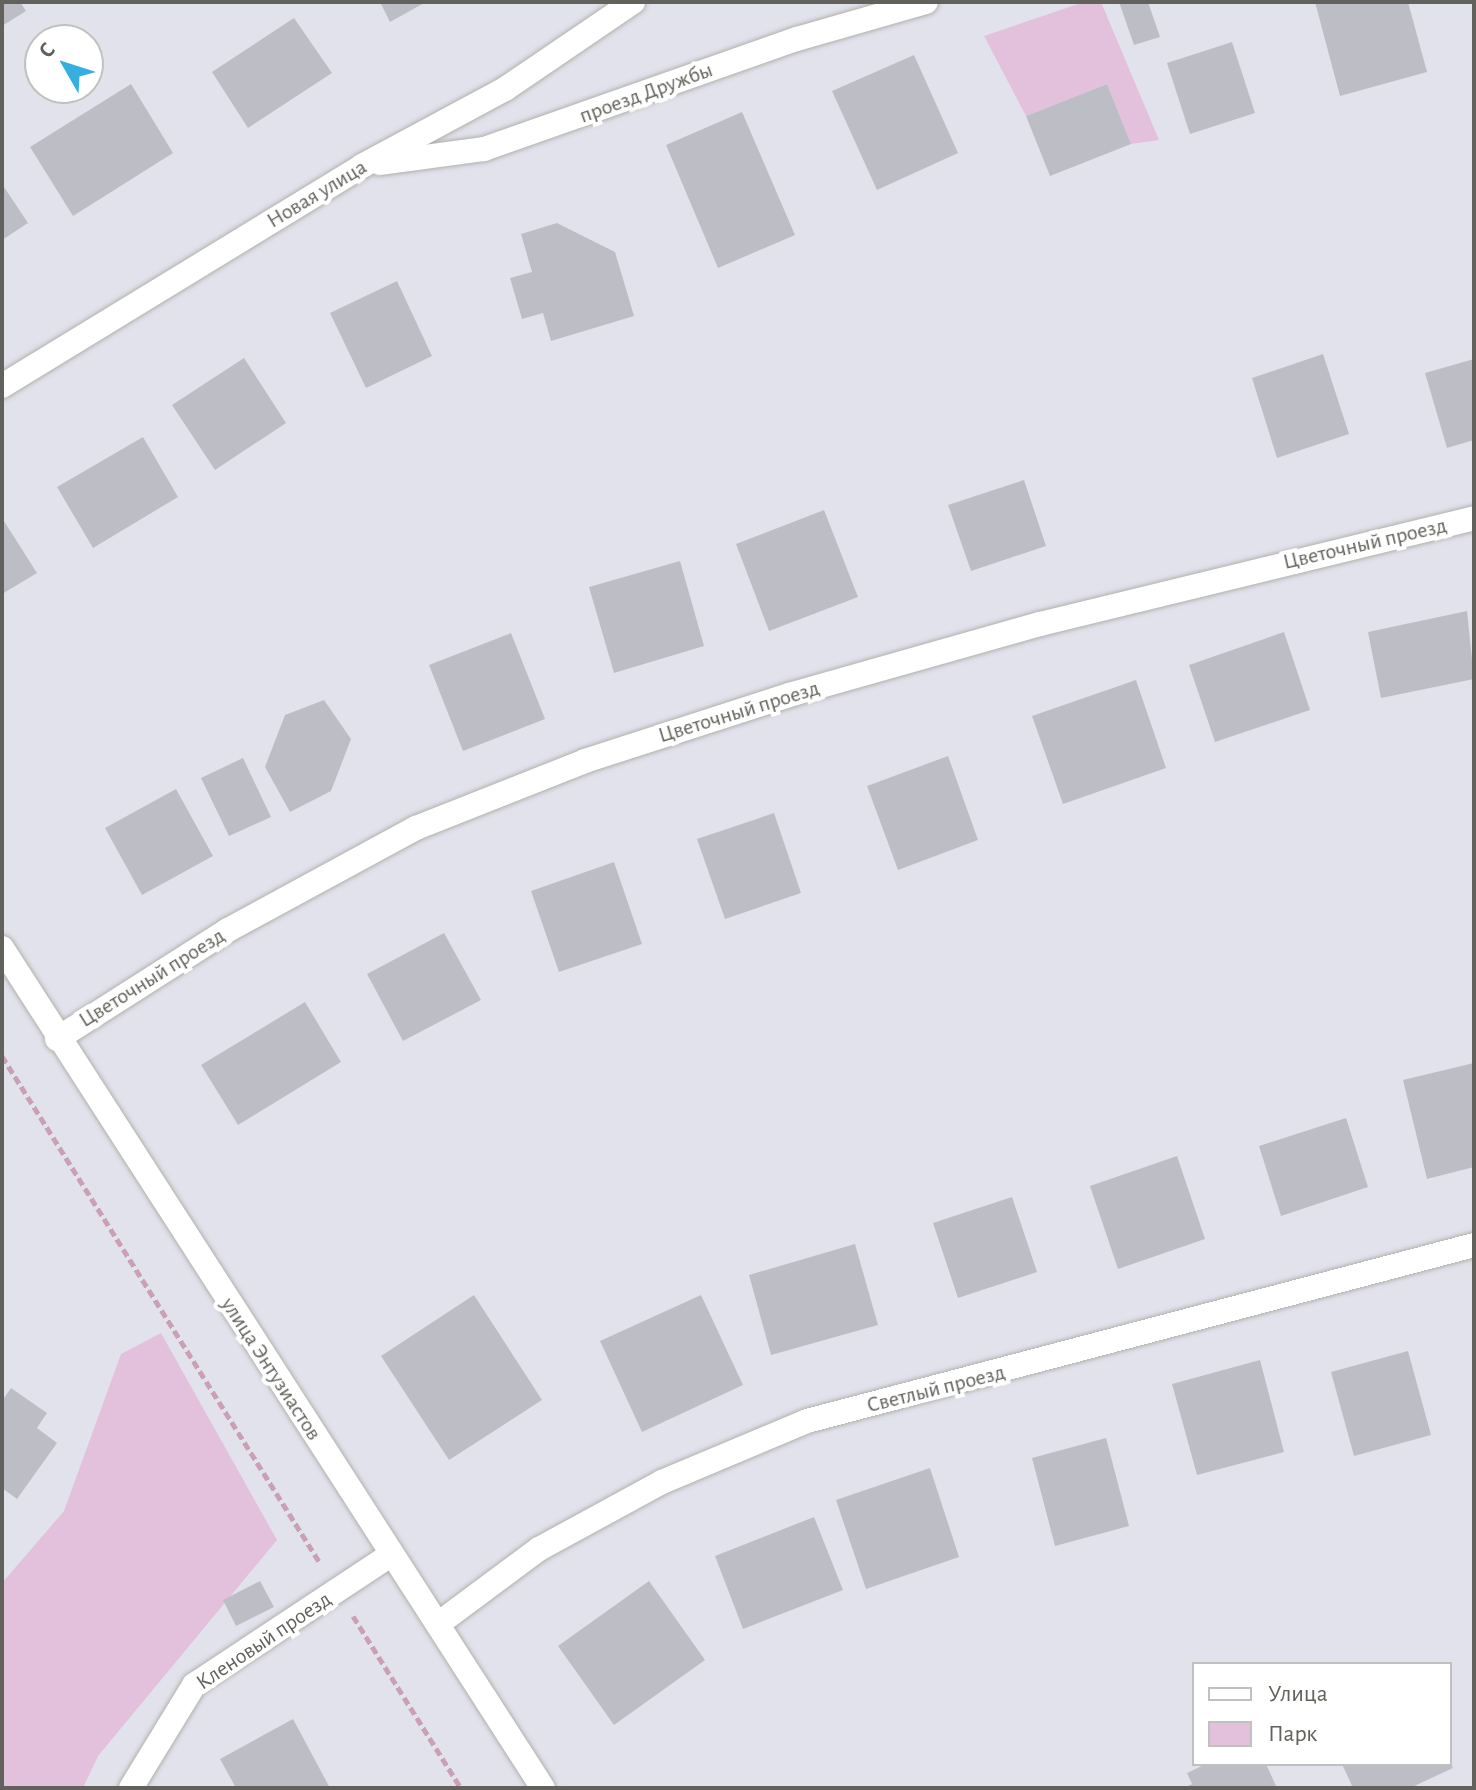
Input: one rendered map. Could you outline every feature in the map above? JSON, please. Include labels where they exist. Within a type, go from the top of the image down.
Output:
[{"type":"street","name":"Новая улица","points":[[2,386],[362,166],[505,89],[633,2]]},
{"type":"street","name":"проезд Дружбы","points":[[362,166],[484,149],[797,39],[926,2]]},
{"type":"street","name":"Цветочный проезд","points":[[57,1039],[228,930],[416,828],[585,761],[789,695],[1040,624],[1474,518]]},
{"type":"street","name":"улица Энтузиастов","points":[[2,948],[57,1039],[543,1788]]},
{"type":"street","name":"Светлый проезд","points":[[438,1624],[539,1549],[662,1482],[807,1421],[1474,1245]]},
{"type":"street","name":"Кленовый проезд","points":[[131,1788],[194,1685],[392,1554]]},
{"type":"path","points":[[2,1056],[461,1788]]},
{"type":"green space","points":[[1084,2],[1101,2],[1159,140],[1131,144],[1107,84],[1026,116],[984,36]]},
{"type":"green space","points":[[161,1333],[277,1540],[98,1756],[83,1788],[2,1788],[2,1583],[64,1511],[121,1354]]},
{"type":"building","points":[[2,2],[20,2],[26,11],[2,26]]},
{"type":"building","points":[[380,2],[426,2],[390,22]]},
{"type":"building","points":[[1119,2],[1148,2],[1160,37],[1134,45]]},
{"type":"building","points":[[1315,2],[1408,2],[1427,72],[1340,96]]},
{"type":"building","points":[[294,18],[332,73],[248,128],[212,72]]},
{"type":"building","points":[[1232,42],[1255,113],[1190,134],[1167,63]]},
{"type":"building","points":[[914,55],[958,153],[877,190],[832,91]]},
{"type":"building","points":[[131,84],[173,153],[73,216],[30,147],[99,104],[104,104],[104,101]]},
{"type":"building","points":[[1107,84],[1131,144],[1050,176],[1026,116]]},
{"type":"building","points":[[742,112],[795,235],[718,268],[666,145]]},
{"type":"building","points":[[2,184],[28,223],[2,240]]},
{"type":"building","points":[[557,223],[615,252],[634,316],[551,341],[543,313],[522,319],[510,278],[532,272],[521,234]]},
{"type":"building","points":[[397,281],[432,356],[366,388],[330,313]]},
{"type":"building","points":[[1323,354],[1349,434],[1277,458],[1252,378]]},
{"type":"building","points":[[244,358],[286,423],[215,470],[172,405]]},
{"type":"building","points":[[1474,359],[1474,440],[1447,448],[1425,373]]},
{"type":"building","points":[[143,437],[178,497],[93,548],[57,487]]},
{"type":"building","points":[[1024,480],[1046,546],[971,571],[948,505]]},
{"type":"building","points":[[824,510],[858,597],[769,631],[736,544]]},
{"type":"building","points":[[2,518],[37,573],[2,594]]},
{"type":"building","points":[[680,561],[704,646],[614,673],[589,587]]},
{"type":"building","points":[[1467,611],[1474,679],[1381,698],[1368,632]]},
{"type":"building","points":[[1284,632],[1310,710],[1215,742],[1189,665]]},
{"type":"building","points":[[511,633],[545,719],[463,751],[429,665]]},
{"type":"building","points":[[1136,680],[1166,768],[1063,804],[1032,716]]},
{"type":"building","points":[[324,700],[351,739],[331,791],[290,812],[265,767],[285,715]]},
{"type":"building","points":[[948,756],[978,840],[898,870],[867,786]]},
{"type":"building","points":[[243,758],[271,817],[229,836],[201,778]]},
{"type":"building","points":[[176,789],[213,856],[142,895],[105,828]]},
{"type":"building","points":[[774,813],[801,893],[725,919],[697,839]]},
{"type":"building","points":[[614,862],[642,944],[559,972],[531,891]]},
{"type":"building","points":[[444,933],[481,1000],[403,1041],[367,974]]},
{"type":"building","points":[[305,1002],[341,1062],[238,1125],[201,1065]]},
{"type":"building","points":[[1474,1063],[1474,1167],[1427,1179],[1403,1080]]},
{"type":"building","points":[[1346,1118],[1368,1187],[1281,1216],[1259,1146]]},
{"type":"building","points":[[1177,1156],[1205,1239],[1118,1269],[1090,1186]]},
{"type":"building","points":[[1012,1197],[1037,1272],[958,1298],[933,1223]]},
{"type":"building","points":[[855,1244],[878,1325],[771,1355],[749,1275]]},
{"type":"building","points":[[474,1295],[542,1400],[449,1460],[381,1356]]},
{"type":"building","points":[[701,1295],[743,1385],[642,1432],[600,1341]]},
{"type":"building","points":[[1408,1351],[1431,1435],[1354,1456],[1331,1372]]},
{"type":"building","points":[[1260,1360],[1284,1452],[1197,1475],[1172,1384]]},
{"type":"building","points":[[11,1388],[47,1413],[37,1428],[57,1443],[17,1499],[2,1488],[2,1401]]},
{"type":"building","points":[[1106,1438],[1129,1526],[1055,1546],[1032,1458]]},
{"type":"building","points":[[930,1468],[959,1557],[866,1589],[836,1500]]},
{"type":"building","points":[[814,1517],[843,1590],[743,1629],[715,1556]]},
{"type":"building","points":[[260,1581],[274,1607],[236,1626],[223,1600]]},
{"type":"building","points":[[649,1581],[705,1660],[614,1725],[558,1646]]},
{"type":"building","points":[[293,1719],[330,1788],[236,1788],[220,1759]]},
{"type":"building","points":[[1202,1766],[1267,1766],[1277,1788],[1184,1788],[1192,1784],[1187,1773]]},
{"type":"building","points":[[1343,1766],[1453,1768],[1410,1788],[1353,1788]]}]
